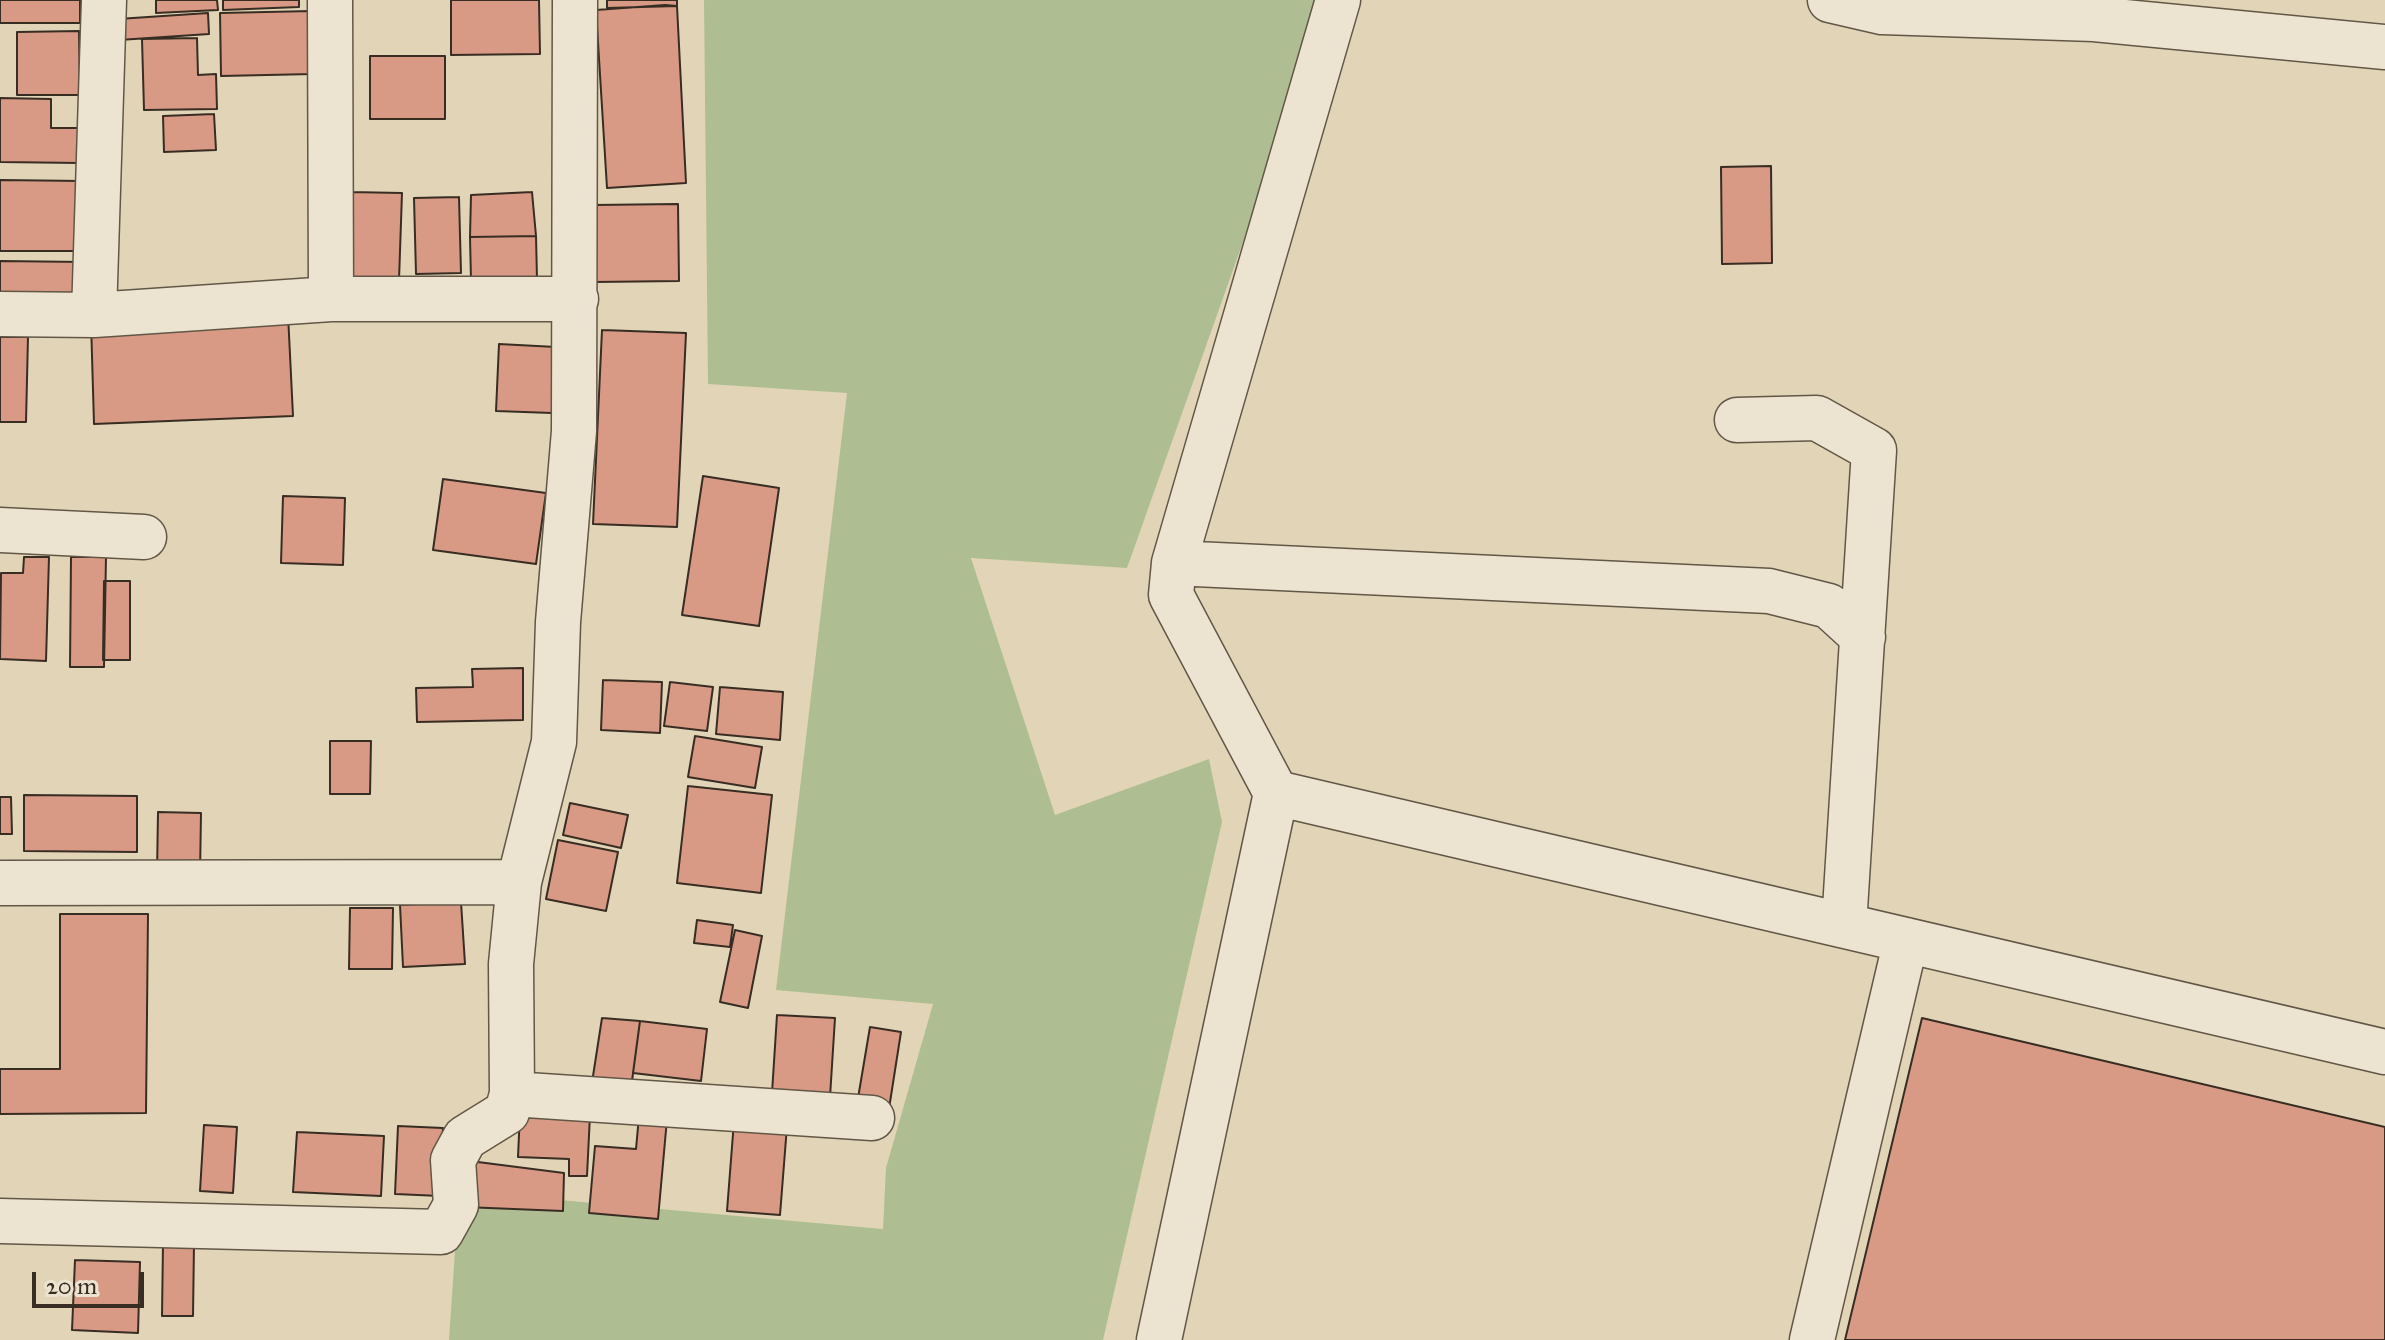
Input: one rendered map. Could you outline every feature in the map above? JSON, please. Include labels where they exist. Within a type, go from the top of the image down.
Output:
[{"type":"street","points":[[94,315],[104,0]]},
{"type":"street","points":[[330,0],[331,299]]},
{"type":"street","points":[[0,1221],[441,1232],[456,1205],[453,1160],[465,1138],[507,1112],[512,1094],[511,964],[519,882],[554,742],[558,622],[574,431],[575,0]]},
{"type":"street","points":[[1159,1340],[1276,793],[1171,595],[1174,563],[1338,0]]},
{"type":"street","points":[[1830,0],[1882,12],[2094,19],[2385,47]]},
{"type":"street","points":[[0,314],[94,315],[331,299],[576,299]]},
{"type":"street","points":[[1737,420],[1817,418],[1874,450],[1844,925]]},
{"type":"street","points":[[0,530],[144,537]]},
{"type":"street","points":[[1174,563],[1769,591],[1829,606],[1863,637]]},
{"type":"street","points":[[1276,793],[2385,1052]]},
{"type":"street","points":[[0,883],[519,882]]},
{"type":"street","points":[[1812,1340],[1906,940]]},
{"type":"street","points":[[512,1094],[872,1118]]},
{"type":"green space","points":[[704,0],[1329,0],[1127,568],[971,558],[1055,815],[1209,759],[1222,822],[1103,1340],[449,1340],[459,1191],[883,1229],[886,1168],[933,1004],[776,990],[847,393],[708,384]]},
{"type":"building","points":[[0,0],[80,0],[80,23],[0,23]]},
{"type":"building","points":[[156,0],[217,0],[218,10],[156,13]]},
{"type":"building","points":[[223,0],[299,0],[299,7],[223,10]]},
{"type":"building","points":[[451,0],[539,0],[540,54],[451,55]]},
{"type":"building","points":[[607,0],[677,0],[677,6],[607,8]]},
{"type":"building","points":[[677,6],[686,183],[607,188],[596,10]]},
{"type":"building","points":[[312,11],[313,74],[221,76],[220,13]]},
{"type":"building","points":[[208,13],[209,34],[119,40],[118,19]]},
{"type":"building","points":[[79,31],[80,95],[17,95],[17,32]]},
{"type":"building","points":[[197,38],[198,75],[216,74],[217,109],[144,110],[142,39]]},
{"type":"building","points":[[370,56],[445,56],[445,119],[370,119]]},
{"type":"building","points":[[0,98],[51,99],[51,128],[81,128],[80,163],[0,162]]},
{"type":"building","points":[[214,114],[216,150],[164,152],[163,116]]},
{"type":"building","points":[[1771,166],[1772,263],[1722,264],[1721,167]]},
{"type":"building","points":[[0,180],[83,181],[82,251],[0,251]]},
{"type":"building","points":[[350,192],[402,193],[399,280],[348,278]]},
{"type":"building","points":[[532,192],[536,236],[470,237],[471,195]]},
{"type":"building","points":[[459,197],[461,273],[416,274],[414,198]]},
{"type":"building","points":[[678,204],[679,281],[594,282],[593,205]]},
{"type":"building","points":[[536,236],[537,279],[471,280],[470,237]]},
{"type":"building","points":[[0,261],[84,262],[83,302],[0,301]]},
{"type":"building","points":[[288,314],[293,416],[94,424],[91,322]]},
{"type":"building","points":[[602,330],[686,333],[677,527],[593,524]]},
{"type":"building","points":[[0,337],[28,337],[26,422],[0,422]]},
{"type":"building","points":[[499,344],[556,347],[552,413],[496,411]]},
{"type":"building","points":[[703,476],[779,488],[759,626],[682,615]]},
{"type":"building","points":[[443,479],[546,493],[536,564],[433,550]]},
{"type":"building","points":[[283,496],[345,498],[343,565],[281,563]]},
{"type":"building","points":[[24,557],[49,557],[46,661],[0,659],[1,573],[23,573]]},
{"type":"building","points":[[71,557],[106,557],[104,667],[70,667]]},
{"type":"building","points":[[104,581],[130,581],[130,660],[103,660]]},
{"type":"building","points":[[523,668],[523,720],[417,722],[416,688],[473,687],[472,669]]},
{"type":"building","points":[[603,680],[662,682],[660,733],[601,730]]},
{"type":"building","points":[[670,682],[713,687],[707,731],[664,726]]},
{"type":"building","points":[[720,687],[783,692],[780,740],[716,734]]},
{"type":"building","points":[[695,736],[762,747],[755,788],[688,777]]},
{"type":"building","points":[[330,741],[371,741],[370,794],[330,794]]},
{"type":"building","points":[[688,786],[772,795],[761,893],[677,883]]},
{"type":"building","points":[[24,795],[137,796],[137,852],[24,851]]},
{"type":"building","points":[[0,797],[11,797],[12,834],[0,834]]},
{"type":"building","points":[[570,803],[628,815],[621,848],[563,835]]},
{"type":"building","points":[[158,812],[201,813],[200,875],[157,874]]},
{"type":"building","points":[[558,840],[618,852],[606,911],[546,899]]},
{"type":"building","points":[[461,902],[465,964],[403,967],[400,905]]},
{"type":"building","points":[[350,908],[393,908],[392,969],[349,969]]},
{"type":"building","points":[[60,914],[148,914],[146,1113],[0,1114],[0,1069],[60,1069]]},
{"type":"building","points":[[697,920],[733,925],[730,947],[694,943]]},
{"type":"building","points":[[735,930],[762,936],[748,1008],[720,1002]]},
{"type":"building","points":[[777,1015],[835,1018],[830,1097],[772,1093]]},
{"type":"building","points":[[602,1018],[640,1021],[630,1096],[591,1089]]},
{"type":"building","points":[[1922,1018],[2385,1127],[2385,1340],[1845,1340]]},
{"type":"building","points":[[640,1021],[707,1029],[701,1081],[633,1073]]},
{"type":"building","points":[[870,1027],[901,1032],[888,1115],[856,1110]]},
{"type":"building","points":[[520,1112],[590,1115],[587,1176],[569,1176],[569,1159],[518,1157]]},
{"type":"building","points":[[639,1116],[667,1119],[658,1219],[589,1213],[595,1146],[636,1149]]},
{"type":"building","points":[[734,1121],[787,1126],[780,1215],[727,1211]]},
{"type":"building","points":[[204,1125],[237,1127],[233,1193],[200,1191]]},
{"type":"building","points":[[398,1126],[443,1128],[440,1196],[395,1194]]},
{"type":"building","points":[[297,1132],[384,1136],[381,1196],[293,1192]]},
{"type":"building","points":[[470,1161],[564,1173],[563,1211],[464,1207]]},
{"type":"building","points":[[163,1243],[194,1244],[193,1316],[162,1316]]},
{"type":"building","points":[[75,1260],[140,1262],[138,1333],[72,1330]]}]
